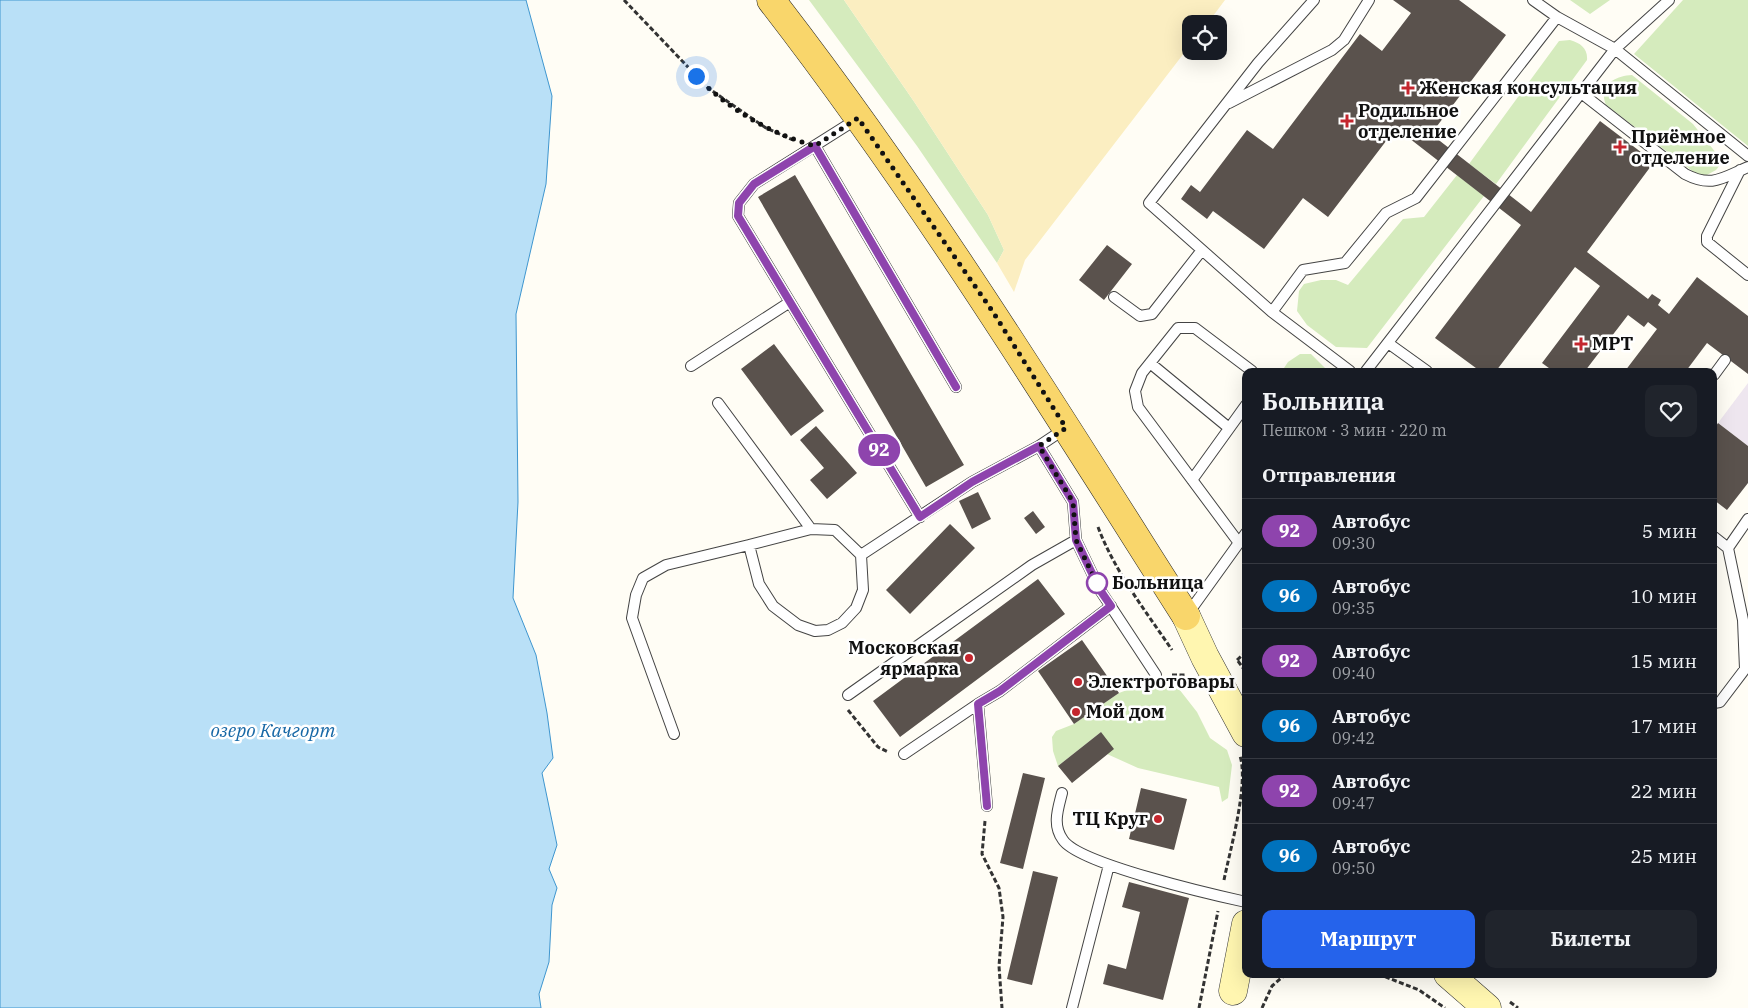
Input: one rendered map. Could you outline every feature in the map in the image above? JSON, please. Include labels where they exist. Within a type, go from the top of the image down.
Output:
[{"type":"main road","points":[[771,0],[858,118],[993,312],[1186,616],[1242,700]]},
{"type":"main road","points":[[1186,616],[1205,657],[1242,726]]},
{"type":"main road","points":[[1239,981],[1242,957]]},
{"type":"main road","points":[[1453,978],[1487,1008]]},
{"type":"lane","points":[[1314,0],[1258,63],[1149,204],[1272,312],[1346,368]]},
{"type":"lane","points":[[1226,105],[1332,50],[1344,40],[1369,0]]},
{"type":"lane","points":[[1533,0],[1557,17],[1615,49],[1748,156]]},
{"type":"lane","points":[[1368,368],[1615,49],[1669,0]]},
{"type":"lane","points":[[1272,312],[1303,270],[1345,263],[1386,213],[1416,198],[1557,17]]},
{"type":"lane","points":[[1580,92],[1684,174],[1696,180],[1711,183],[1744,169]]},
{"type":"lane","points":[[858,118],[754,184],[739,203],[738,216],[920,517]]},
{"type":"lane","points":[[815,146],[956,387]]},
{"type":"lane","points":[[1744,169],[1707,236],[1707,242],[1748,275]]},
{"type":"lane","points":[[1114,297],[1140,316],[1152,314],[1202,250]]},
{"type":"lane","points":[[691,366],[790,302]]},
{"type":"lane","points":[[1239,543],[1138,406],[1135,391],[1142,373],[1178,328],[1195,328],[1248,368]]},
{"type":"lane","points":[[1388,342],[1423,368]]},
{"type":"lane","points":[[1717,371],[1725,360]]},
{"type":"lane","points":[[1150,363],[1229,428]]},
{"type":"lane","points":[[718,403],[811,529]]},
{"type":"lane","points":[[1192,480],[1242,410]]},
{"type":"lane","points":[[861,555],[972,482],[1039,446],[1066,428]]},
{"type":"lane","points":[[1039,446],[1073,502],[1076,540],[1100,590],[1156,675]]},
{"type":"lane","points":[[1728,548],[1748,519]]},
{"type":"lane","points":[[674,734],[632,618],[636,594],[643,578],[666,565],[811,529],[835,530],[861,555],[863,590],[856,608],[842,623],[828,630],[815,631],[798,625],[773,606],[759,584],[749,545]]},
{"type":"lane","points":[[1186,616],[1242,539]]},
{"type":"lane","points":[[1717,539],[1728,548],[1743,620],[1745,669],[1720,702],[1717,702]]},
{"type":"lane","points":[[848,695],[1032,564],[1076,540]]},
{"type":"lane","points":[[904,754],[1000,691],[1111,606]]},
{"type":"lane","points":[[978,704],[987,806]]},
{"type":"lane","points":[[1062,793],[1055,823],[1063,841],[1076,850],[1109,865],[1242,901]]},
{"type":"lane","points":[[1072,1008],[1109,865]]},
{"type":"path","points":[[624,0],[708,88],[766,128],[787,138],[815,146]]},
{"type":"path","points":[[1237,660],[1242,656]]},
{"type":"path","points":[[848,695],[848,709],[878,747],[889,753],[904,754]]},
{"type":"path","points":[[987,806],[982,854],[999,888],[1003,917],[999,966],[1002,1008]]},
{"type":"path","points":[[1199,1008],[1221,896]]},
{"type":"path","points":[[1262,1008],[1272,986],[1281,978]]},
{"type":"path","points":[[1388,978],[1419,990],[1445,1008]]},
{"type":"shaded area","points":[[1748,383],[1748,446],[1718,423]]},
{"type":"green space","points":[[809,0],[844,0],[915,103],[988,215],[1004,250],[997,263],[917,146]]},
{"type":"green space","points":[[1570,0],[1610,0],[1590,14]]},
{"type":"green space","points":[[1683,0],[1748,0],[1748,146],[1634,54]]},
{"type":"green space","points":[[1570,40],[1583,47],[1587,60],[1496,184],[1469,164],[1559,41]]},
{"type":"green space","points":[[1632,75],[1693,124],[1720,158],[1720,165],[1716,170],[1705,176],[1695,173],[1606,105],[1604,92],[1609,83],[1619,77]]},
{"type":"green space","points":[[1457,175],[1484,196],[1367,348],[1336,347],[1307,325],[1297,311],[1299,291],[1304,284],[1321,280],[1336,280],[1348,285],[1403,219],[1424,217]]},
{"type":"green space","points":[[1300,354],[1311,354],[1325,368],[1284,368],[1288,362]]},
{"type":"green space","points":[[1143,684],[1159,684],[1179,689],[1197,712],[1210,738],[1227,750],[1232,765],[1228,798],[1222,802],[1219,787],[1138,768],[1107,754],[1101,732],[1058,766],[1053,751],[1052,737],[1056,731],[1074,724],[1119,693]]},
{"type":"sand","points":[[844,0],[1225,0],[1214,15],[1182,15],[1182,56],[1025,260],[1014,292],[997,263],[1004,250],[988,215],[915,103]]},
{"type":"water","name":"озеро Качгорт","points":[[0,0],[526,0],[552,96],[546,184],[516,314],[518,502],[513,598],[536,655],[547,713],[553,758],[542,773],[557,845],[549,869],[557,888],[552,905],[549,962],[539,994],[541,1008],[0,1008]]},
{"type":"building","points":[[1393,0],[1459,0],[1506,35],[1431,134],[1531,212],[1600,121],[1654,162],[1587,252],[1648,299],[1652,294],[1661,300],[1658,305],[1669,314],[1697,277],[1748,316],[1748,374],[1707,343],[1688,368],[1627,368],[1657,329],[1648,322],[1644,327],[1628,315],[1587,368],[1549,368],[1542,363],[1600,286],[1575,267],[1498,368],[1476,368],[1435,338],[1521,225],[1396,128],[1328,217],[1303,198],[1264,249],[1213,211],[1207,219],[1181,199],[1191,185],[1200,192],[1247,130],[1273,149],[1360,34],[1382,51],[1411,13]]},
{"type":"building","points":[[795,175],[964,465],[926,487],[758,197]]},
{"type":"building","points":[[1107,245],[1132,264],[1104,300],[1079,280]]},
{"type":"building","points":[[774,344],[824,411],[791,436],[741,369]]},
{"type":"building","points":[[1718,423],[1748,446],[1748,483],[1727,510],[1717,502]]},
{"type":"building","points":[[816,426],[857,473],[827,499],[810,480],[824,468],[800,440]]},
{"type":"building","points":[[978,492],[991,519],[972,529],[959,501]]},
{"type":"building","points":[[1033,511],[1045,527],[1036,534],[1024,518]]},
{"type":"building","points":[[950,524],[975,548],[910,614],[886,590]]},
{"type":"building","points":[[1038,579],[1065,614],[900,737],[873,701]]},
{"type":"building","name":"Электротовары","points":[[1082,640],[1119,693],[1074,724],[1038,671]]},
{"type":"building","points":[[1101,732],[1114,749],[1072,783],[1058,766]]},
{"type":"building","points":[[1023,773],[1045,778],[1023,869],[1000,863]]},
{"type":"building","name":"ТЦ Круг","points":[[1141,788],[1187,799],[1174,850],[1129,839]]},
{"type":"building","points":[[1033,871],[1058,877],[1032,985],[1007,979]]},
{"type":"building","points":[[1129,882],[1189,898],[1163,1000],[1103,984],[1108,964],[1126,969],[1140,912],[1122,907]]},
{"type":"bus line","name":"92","points":[[956,387],[815,146],[754,184],[739,203],[738,216],[920,517],[972,482],[1039,446],[1073,502],[1076,540],[1100,590],[1111,606],[1000,691],[978,704],[987,806]]},
{"type":"place","name":"Женская консультация","points":[[1408,88]]},
{"type":"place","name":"Родильное отделение","points":[[1347,121]]},
{"type":"place","name":"Приёмное отделение","points":[[1620,147]]},
{"type":"place","name":"МРТ","points":[[1581,344]]},
{"type":"place","name":"Больница","points":[[1097,583]]},
{"type":"place","name":"Московская ярмарка","points":[[969,658]]},
{"type":"place","name":"Электротовары","points":[[1078,682]]},
{"type":"place","name":"Мой дом","points":[[1076,712]]},
{"type":"place","name":"ТЦ Круг","points":[[1158,819]]},
{"type":"route","points":[[696,76],[708,88],[766,128],[787,138],[815,146],[858,118],[993,312],[1066,428],[1039,446],[1073,502],[1076,540],[1100,590],[1097,583]]}]
